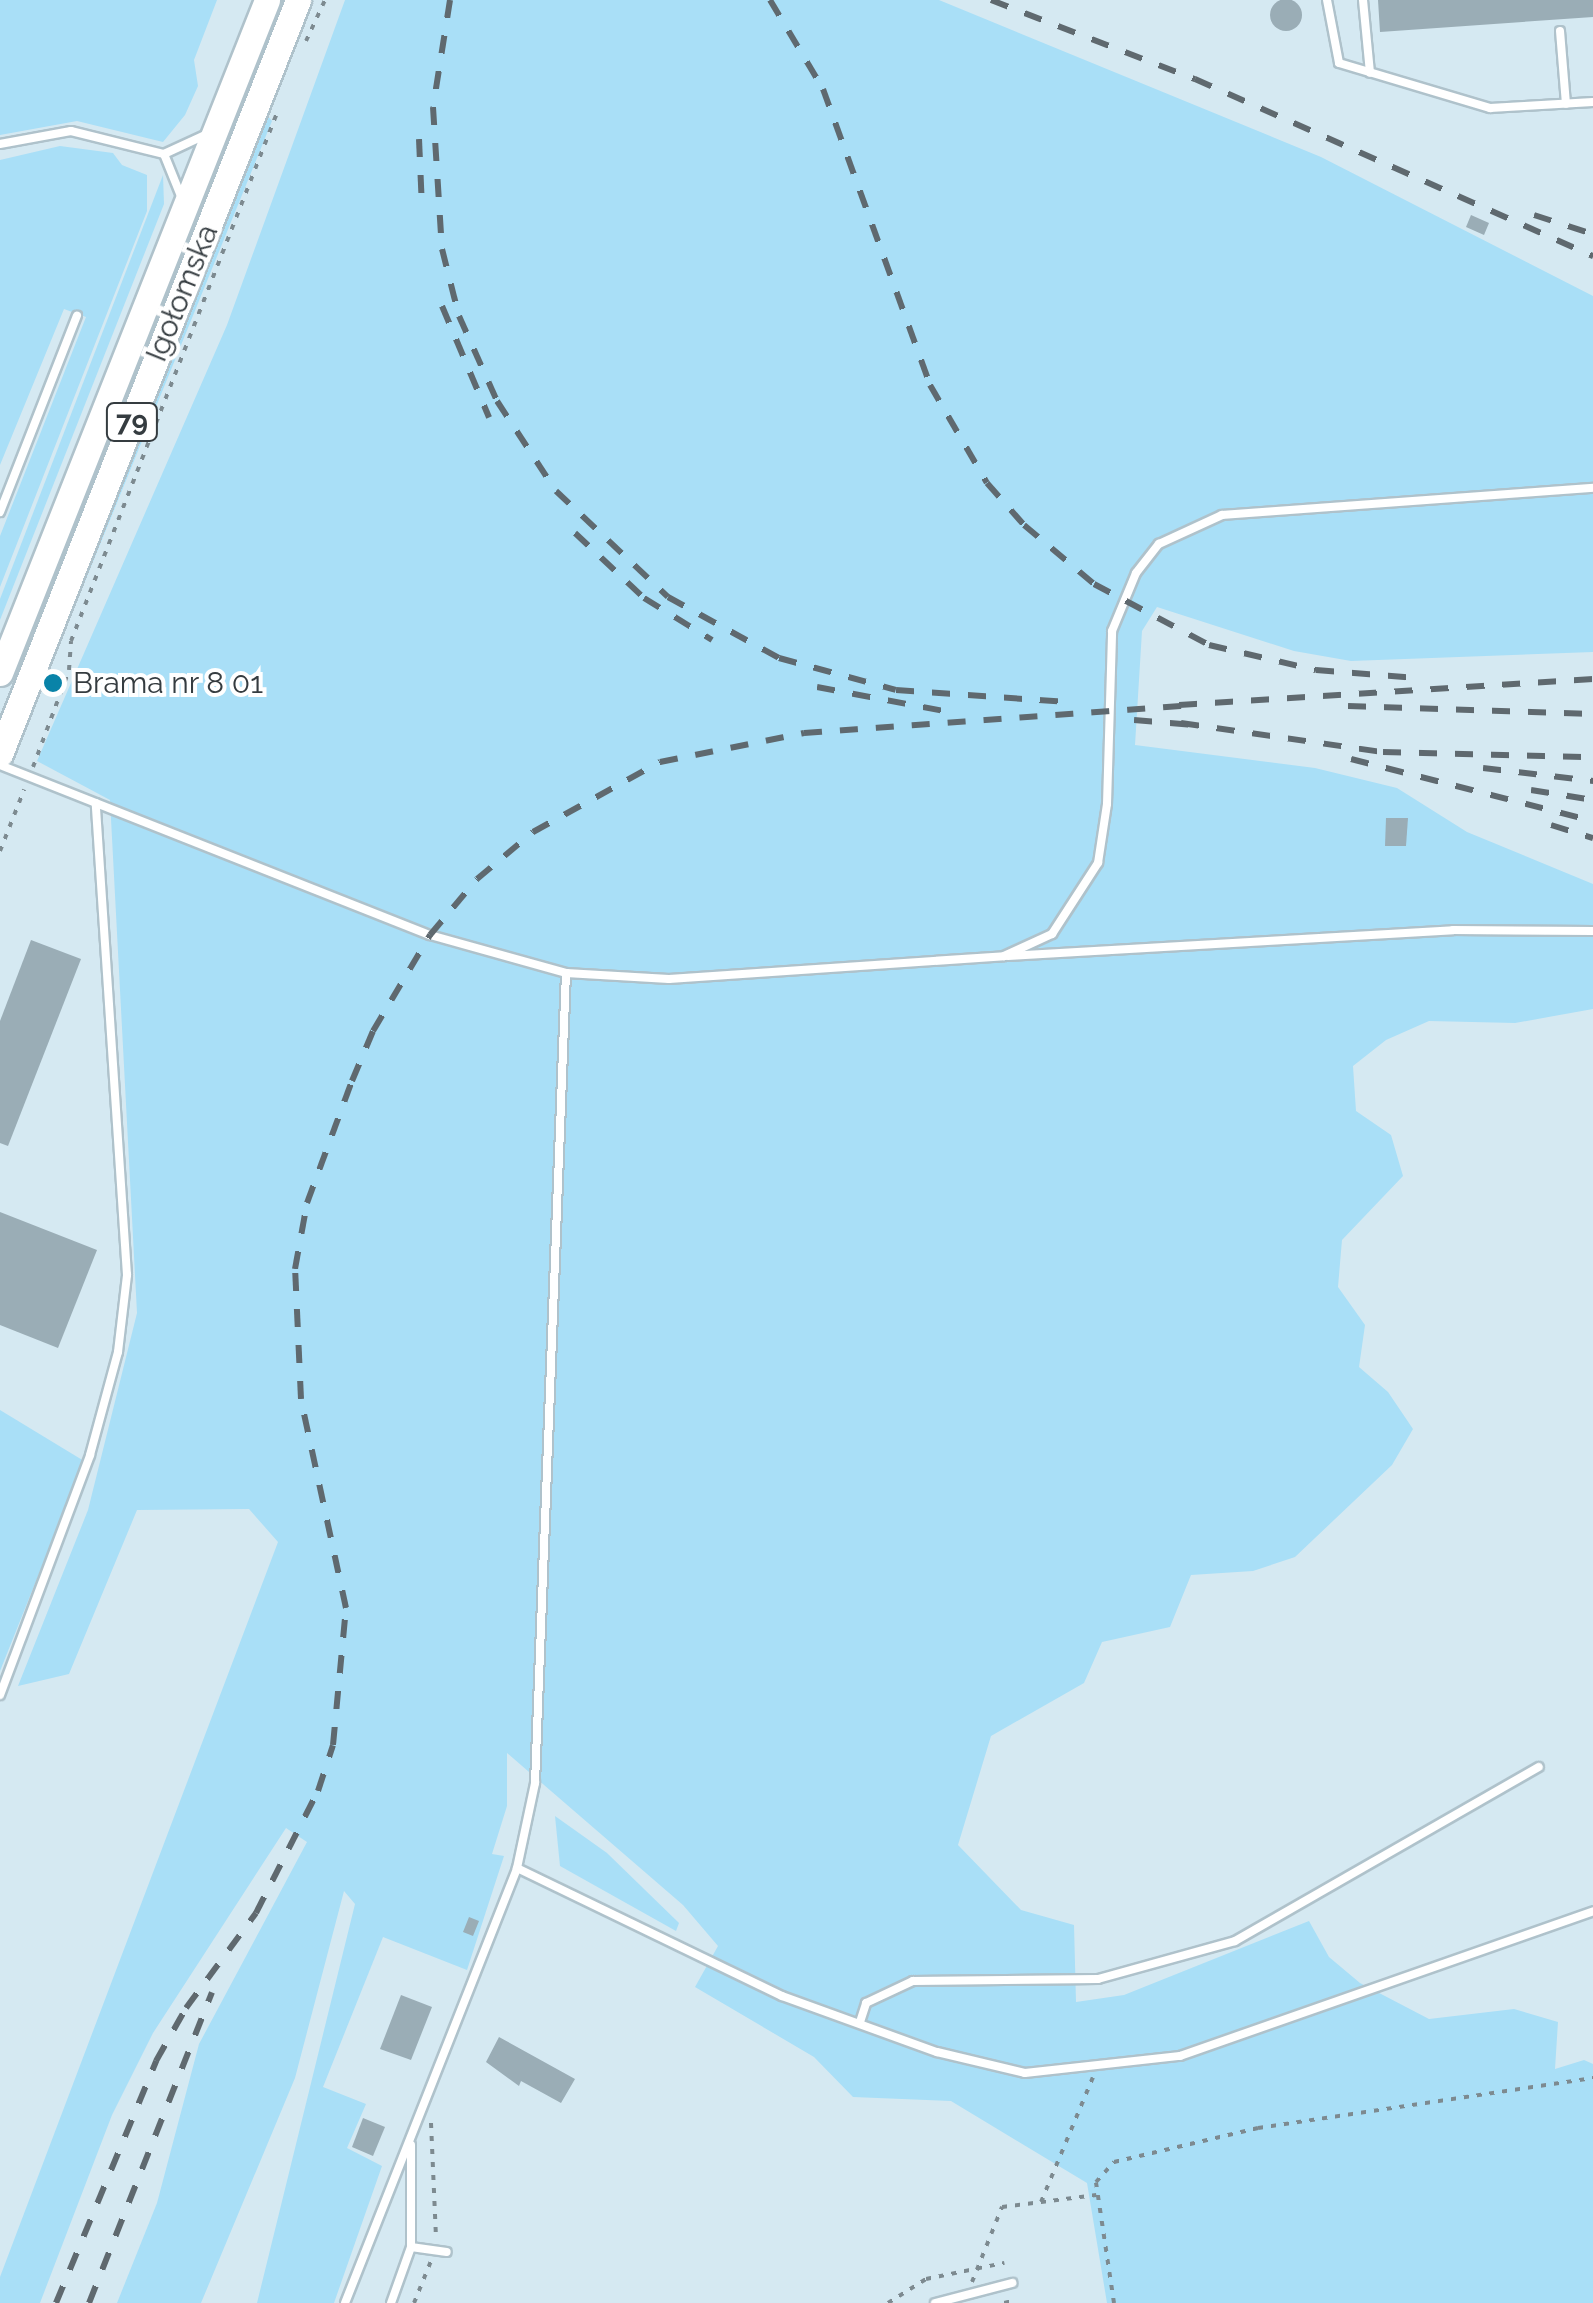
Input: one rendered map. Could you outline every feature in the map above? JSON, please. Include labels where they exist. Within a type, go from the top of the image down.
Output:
[{"type":"main road","name":"Igołomska","points":[[0,673],[267,0]]},
{"type":"main road","name":"Igołomska","points":[[0,754],[270,96],[290,45],[298,0]]},
{"type":"lane","points":[[1327,0],[1339,63],[1490,108],[1593,102]]},
{"type":"lane","points":[[1363,0],[1370,73]]},
{"type":"lane","points":[[1560,32],[1566,104]]},
{"type":"lane","points":[[0,144],[71,131],[164,154],[188,148],[218,121]]},
{"type":"lane","points":[[164,154],[182,213]]},
{"type":"lane","points":[[0,512],[78,316]]},
{"type":"lane","points":[[1004,956],[1052,934],[1098,862],[1107,804],[1112,631],[1136,573],[1159,544],[1222,514],[1593,488]]},
{"type":"lane","points":[[0,765],[430,935],[566,973],[669,979],[1453,930],[1593,931]]},
{"type":"lane","points":[[0,1694],[90,1456],[118,1352],[128,1275],[96,803]]},
{"type":"lane","points":[[345,2303],[517,1868],[534,1784],[566,973]]},
{"type":"lane","points":[[860,2022],[866,2003],[913,1981],[1098,1979],[1236,1941],[1539,1768]]},
{"type":"lane","points":[[517,1868],[782,1996],[937,2052],[1025,2073],[1096,2069],[1180,2056],[1308,2016],[1593,1910]]},
{"type":"lane","points":[[391,2303],[411,2247],[411,2140]]},
{"type":"lane","points":[[411,2247],[447,2252]]},
{"type":"lane","points":[[935,2303],[1012,2283]]},
{"type":"path","points":[[290,45],[325,0]]},
{"type":"path","points":[[33,769],[46,717],[69,670],[71,642],[275,127],[270,96]]},
{"type":"path","points":[[0,851],[24,791]]},
{"type":"path","points":[[1041,2202],[1096,2069]]},
{"type":"path","points":[[1114,2303],[1096,2195],[1102,2170],[1134,2155],[1258,2128],[1593,2078]]},
{"type":"path","points":[[414,2303],[434,2250],[435,2128],[422,2111]]},
{"type":"path","points":[[972,2292],[976,2268],[1002,2208],[1096,2195]]},
{"type":"path","points":[[888,2303],[926,2279],[1004,2264]]},
{"type":"path","points":[[1004,2303],[1016,2300]]},
{"type":"shaded area","points":[[0,0],[217,0],[194,60],[198,86],[185,115],[163,142],[77,121],[0,135]]},
{"type":"shaded area","points":[[345,0],[939,0],[1321,157],[1593,296],[1593,652],[1351,661],[1294,651],[1157,607],[1142,631],[1135,745],[1315,768],[1397,788],[1467,832],[1593,884],[1593,1009],[1515,1023],[1429,1021],[1386,1040],[1353,1066],[1356,1111],[1391,1135],[1403,1176],[1342,1240],[1338,1287],[1365,1325],[1359,1367],[1388,1392],[1413,1429],[1392,1465],[1295,1557],[1253,1571],[1191,1575],[1170,1627],[1102,1642],[1084,1683],[991,1736],[958,1845],[1021,1910],[1074,1925],[1076,2002],[1124,1995],[1309,1921],[1329,1957],[1360,1983],[1429,2019],[1514,2009],[1558,2022],[1555,2069],[1584,2060],[1593,2064],[1593,2303],[1107,2303],[1087,2183],[951,2101],[853,2097],[814,2057],[695,1987],[718,1946],[683,1905],[507,1753],[507,1806],[492,1854],[504,1856],[467,1970],[383,1937],[323,2087],[366,2104],[347,2148],[382,2166],[334,2303],[257,2303],[355,1904],[344,1891],[295,2078],[201,2303],[117,2303],[157,2203],[199,2044],[307,1842],[286,1828],[153,2033],[112,2115],[40,2303],[0,2303],[0,2277],[278,1542],[249,1509],[137,1510],[69,1674],[18,1686],[88,1510],[137,1313],[110,800],[37,761],[227,325]]},
{"type":"shaded area","points":[[266,114],[272,121],[71,616],[76,595]]},
{"type":"shaded area","points":[[60,146],[113,153],[122,165],[147,175],[147,211],[0,587],[0,536],[86,317],[64,309],[0,465],[0,160]]},
{"type":"shaded area","points":[[163,175],[164,204],[0,620],[0,599]]},
{"type":"shaded area","points":[[0,1410],[84,1461],[0,1671]]},
{"type":"shaded area","points":[[555,1816],[607,1853],[679,1923],[676,1931],[560,1866]]},
{"type":"building","points":[[1286,-1],[1297,4],[1302,15],[1297,26],[1286,31],[1275,26],[1270,15],[1275,4]]},
{"type":"building","points":[[1378,0],[1593,0],[1593,17],[1380,32]]},
{"type":"building","points":[[1471,215],[1489,223],[1484,235],[1466,227]]},
{"type":"building","points":[[1386,818],[1408,818],[1406,846],[1385,846]]},
{"type":"building","points":[[31,940],[81,959],[8,1146],[0,1143],[0,1021]]},
{"type":"building","points":[[0,1212],[97,1250],[58,1348],[0,1325]]},
{"type":"building","points":[[469,1917],[479,1921],[473,1936],[463,1932]]},
{"type":"building","points":[[401,1995],[432,2007],[411,2060],[380,2049]]},
{"type":"building","points":[[499,2037],[575,2079],[561,2103],[521,2081],[519,2086],[486,2062]]},
{"type":"building","points":[[363,2118],[385,2127],[373,2156],[352,2147]]},
{"type":"railway","points":[[450,0],[433,107],[442,249],[459,316],[497,401],[556,491],[668,597],[779,658],[896,690],[1069,702]]},
{"type":"railway","points":[[770,0],[823,89],[930,385],[987,483],[1024,525],[1094,584],[1209,645],[1316,670],[1417,678]]},
{"type":"railway","points":[[991,0],[1195,79],[1593,256]]},
{"type":"railway","points":[[419,139],[422,208]]},
{"type":"railway","points":[[1534,215],[1593,234]]},
{"type":"railway","points":[[442,306],[489,417]]},
{"type":"railway","points":[[575,533],[644,598],[712,640]]},
{"type":"railway","points":[[1179,705],[1593,679]]},
{"type":"railway","points":[[817,687],[949,712]]},
{"type":"railway","points":[[56,2303],[156,2061],[186,2008],[256,1913],[318,1791],[333,1745],[346,1608],[301,1399],[295,1269],[307,1203],[352,1081],[373,1031],[430,935],[477,879],[533,832],[660,762],[804,733],[1191,705]]},
{"type":"railway","points":[[1348,706],[1593,714]]},
{"type":"railway","points":[[1134,720],[1194,725]]},
{"type":"railway","points":[[1181,723],[1383,752],[1593,757]]},
{"type":"railway","points":[[1351,759],[1593,821]]},
{"type":"railway","points":[[1483,768],[1593,781]]},
{"type":"railway","points":[[1531,790],[1593,800]]},
{"type":"railway","points":[[1551,825],[1593,838]]},
{"type":"railway","points":[[89,2303],[212,1993]]},
{"type":"place","name":"Brama nr 8 01","points":[[53,683]]}]
